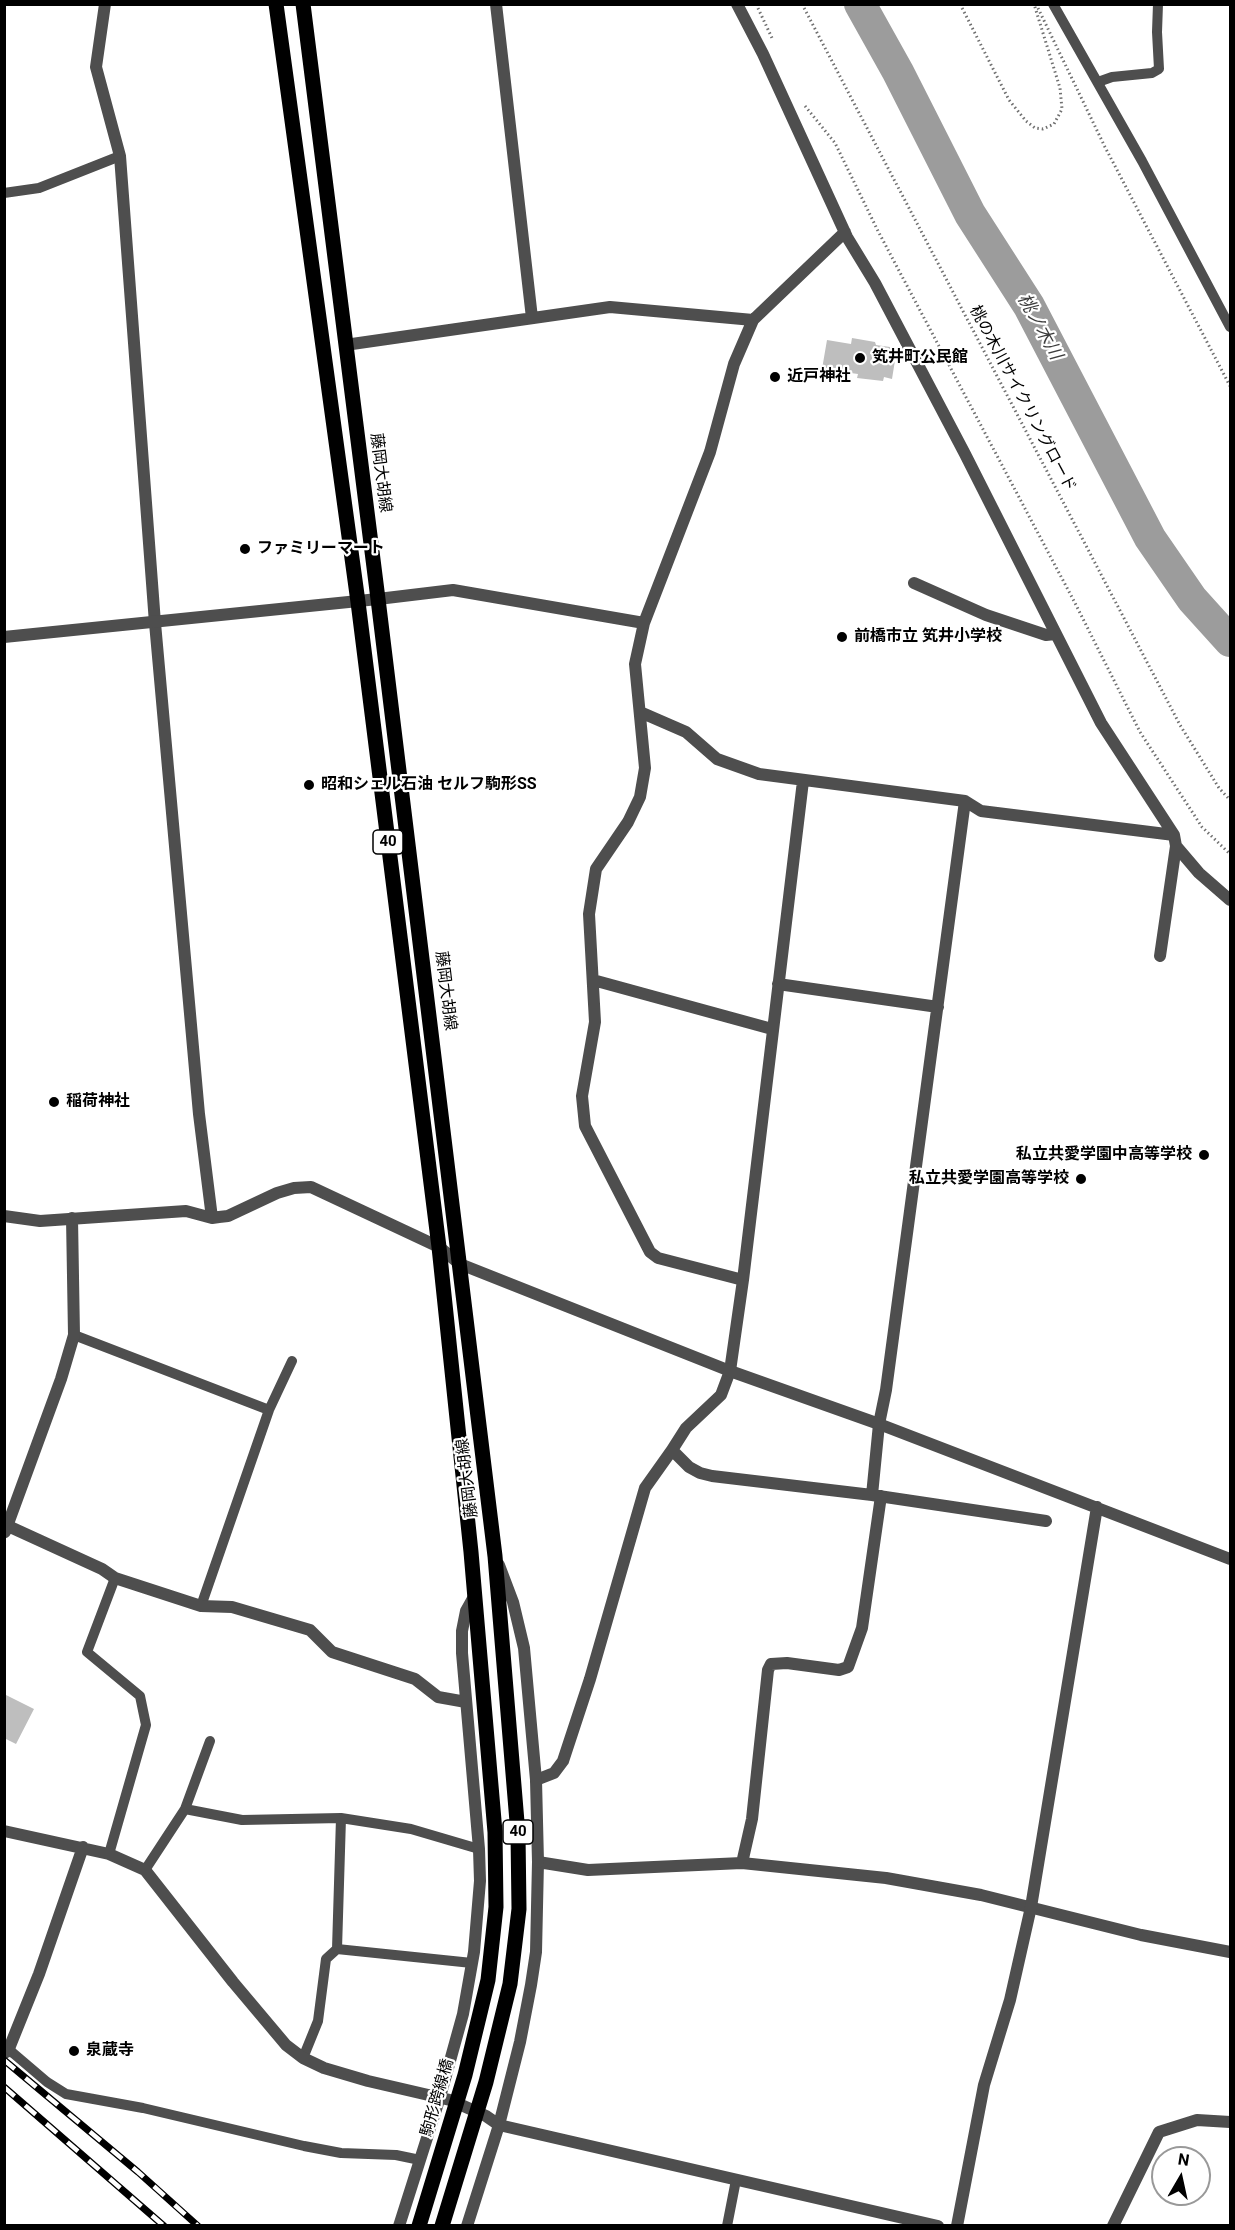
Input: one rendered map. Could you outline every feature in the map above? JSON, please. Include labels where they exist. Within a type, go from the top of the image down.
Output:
[{"type":"main road","name":"藤岡大胡線","points":[[276,4],[358,602],[439,1247],[495,1832],[496,1907],[488,1980]]},
{"type":"main road","name":"藤岡大胡線","points":[[303,4],[495,1556],[518,1834],[519,1909],[510,1984],[486,2082],[442,2226]]},
{"type":"main road","name":"駒形跨線橋","points":[[419,2226],[465,2075],[488,1980]]},
{"type":"street","points":[[105,4],[96,68],[120,156],[155,622],[199,1114],[212,1218]]},
{"type":"street","points":[[496,4],[532,318]]},
{"type":"street","points":[[737,4],[763,54],[845,232],[875,283],[965,454],[1054,634],[1111,740],[1198,873],[1230,900]]},
{"type":"street","points":[[743,1280],[654,1256],[585,1126],[582,1096],[595,1022],[589,914],[596,869],[628,822],[640,797],[645,768],[635,664],[644,623],[710,452],[734,364],[753,320],[845,232]]},
{"type":"street","points":[[345,345],[610,307],[753,320]]},
{"type":"street","points":[[914,583],[986,615],[1046,635],[1054,634]]},
{"type":"street","points":[[4,637],[358,602],[453,590],[644,623]]},
{"type":"street","points":[[640,712],[687,732],[717,759],[759,774],[965,801],[981,811],[1175,840]]},
{"type":"street","points":[[536,1780],[554,1773],[563,1761],[593,1668],[645,1488],[686,1428],[721,1395],[730,1371],[803,781]]},
{"type":"street","points":[[742,1863],[752,1819],[768,1670],[771,1664],[787,1663],[838,1670],[848,1666],[862,1628],[876,1495],[879,1424],[886,1390],[965,801]]},
{"type":"street","points":[[1160,956],[1175,840]]},
{"type":"street","points":[[593,980],[772,1029]]},
{"type":"street","points":[[778,984],[938,1006]]},
{"type":"street","points":[[4,1216],[40,1221],[186,1211],[212,1218],[228,1216],[277,1193],[294,1188],[311,1187],[439,1247],[460,1264],[730,1371],[879,1424],[1230,1559]]},
{"type":"street","points":[[72,1218],[74,1335],[62,1379],[6,1529],[102,1569],[115,1578],[201,1606],[232,1607],[310,1630],[332,1652],[415,1679],[438,1697],[466,1697]]},
{"type":"street","points":[[672,1450],[688,1467],[700,1473],[876,1495],[1046,1521]]},
{"type":"street","points":[[957,2226],[984,2085],[1010,2000],[1031,1907],[1097,1507]]},
{"type":"street","points":[[468,2226],[499,2125],[520,2042],[537,1942],[536,1780],[524,1648],[513,1602],[495,1556]]},
{"type":"street","points":[[399,2226],[440,2097],[463,2014],[472,1964],[480,1881],[462,1631],[466,1611],[474,1595]]},
{"type":"street","points":[[4,1831],[109,1854],[145,1870],[232,1982],[286,2045],[303,2058],[324,2068],[368,2081],[440,2097],[486,2116],[499,2125],[938,2226]]},
{"type":"street","points":[[6,2053],[39,1974],[83,1847]]},
{"type":"street","points":[[538,1862],[588,1870],[742,1863],[886,1878],[981,1895],[1141,1935],[1230,1952]]},
{"type":"street","points":[[1113,2226],[1159,2132],[1197,2120],[1230,2122]]},
{"type":"lane","points":[[1053,4],[1098,82],[1230,327]]},
{"type":"lane","points":[[1098,82],[1112,77],[1152,73],[1159,69],[1156,32],[1158,4]]},
{"type":"lane","points":[[4,193],[39,188],[120,156]]},
{"type":"lane","points":[[74,1335],[269,1410]]},
{"type":"lane","points":[[201,1606],[269,1410],[292,1361]]},
{"type":"lane","points":[[109,1854],[146,1725],[140,1696],[87,1652],[115,1578]]},
{"type":"lane","points":[[145,1870],[185,1809],[210,1741]]},
{"type":"lane","points":[[185,1809],[242,1820],[341,1818],[411,1829],[479,1849]]},
{"type":"lane","points":[[303,2058],[318,2021],[326,1959],[337,1949],[341,1818]]},
{"type":"lane","points":[[337,1949],[472,1964]]},
{"type":"lane","points":[[6,2053],[66,2094],[143,2108],[341,2153],[396,2155],[420,2160]]},
{"type":"lane","points":[[727,2226],[736,2180]]},
{"type":"path","points":[[756,4],[774,43]]},
{"type":"path","name":"桃の木川サイクリングロード","points":[[802,4],[1180,725],[1219,788],[1230,800]]},
{"type":"path","points":[[960,4],[1009,100],[1026,121],[1035,128],[1043,129],[1054,124],[1062,109],[1060,88],[1035,4]]},
{"type":"path","points":[[1035,4],[1105,147],[1230,386]]},
{"type":"path","points":[[801,101],[835,143],[878,231],[1075,603],[1140,732],[1202,827],[1230,854]]},
{"type":"building","name":"笂井町公民館","points":[[852,338],[897,348],[892,379],[884,377],[883,381],[857,378],[858,374],[822,369],[827,340],[851,344]]},
{"type":"building","points":[[4,1694],[34,1709],[16,1744],[4,1738]]},
{"type":"waterway","name":"桃ノ木川","points":[[860,4],[898,72],[970,214],[1029,306],[1150,538],[1192,599],[1230,641]]},
{"type":"railway","points":[[4,2060],[138,2172],[198,2226]]},
{"type":"railway","points":[[4,2087],[164,2226]]},
{"type":"place","name":"笂井町公民館","points":[[860,358]]},
{"type":"place","name":"近戸神社","points":[[775,377]]},
{"type":"place","name":"ファミリーマート","points":[[245,549]]},
{"type":"place","name":"前橋市立 笂井小学校","points":[[842,637]]},
{"type":"place","name":"昭和シェル石油 セルフ駒形SS","points":[[309,785]]},
{"type":"place","name":"稲荷神社","points":[[54,1102]]},
{"type":"place","name":"私立共愛学園中高等学校","points":[[1204,1155]]},
{"type":"place","name":"私立共愛学園高等学校","points":[[1081,1179]]},
{"type":"place","name":"泉蔵寺","points":[[74,2051]]}]
